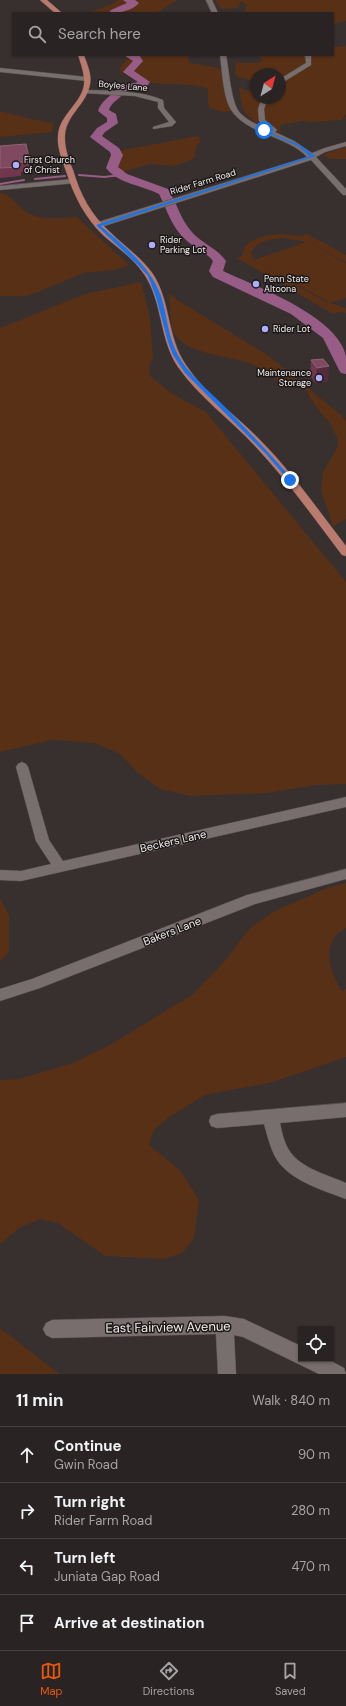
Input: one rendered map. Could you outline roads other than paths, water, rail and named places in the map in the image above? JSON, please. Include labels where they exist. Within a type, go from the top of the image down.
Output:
[{"type":"main road","points":[[43,0],[58,12]]},
{"type":"main road","points":[[81,56],[87,79],[85,92],[66,119],[62,132],[62,144],[73,181],[83,206],[98,225],[139,263],[150,276],[159,297],[173,348],[187,372],[270,456],[346,553]]},
{"type":"street","points":[[209,0],[215,12]]},
{"type":"street","points":[[223,56],[234,109],[247,122],[299,146],[313,156],[346,193]]},
{"type":"street","points":[[286,78],[309,64],[308,56]]},
{"type":"street","points":[[0,70],[87,79]]},
{"type":"street","name":"Boyles Lane","points":[[85,92],[150,97],[161,101],[161,108],[173,122],[170,125],[155,128]]},
{"type":"street","points":[[263,104],[261,109],[262,121],[274,130],[275,132],[273,134]]},
{"type":"street","name":"Rider Farm Road","points":[[98,225],[346,144]]},
{"type":"street","points":[[0,188],[73,181]]},
{"type":"street","points":[[22,767],[43,841],[59,866]]},
{"type":"street","name":"Beckers Lane","points":[[0,875],[22,876],[59,866],[346,802]]},
{"type":"street","name":"Bakers Lane","points":[[0,995],[35,984],[252,899],[346,874]]},
{"type":"street","points":[[217,1121],[346,1110]]},
{"type":"street","points":[[270,1117],[280,1148],[286,1159],[296,1168],[346,1191]]},
{"type":"street","points":[[224,1325],[227,1374]]},
{"type":"street","name":"East Fairview Avenue","points":[[52,1329],[224,1325],[244,1328],[298,1355]]},
{"type":"street","points":[[314,1362],[338,1374]]},
{"type":"waterway","points":[[114,12],[134,3],[128,0]]},
{"type":"waterway","points":[[132,56],[138,61],[128,72],[145,82],[143,84],[122,89],[118,95],[105,105],[103,111],[112,116],[113,123],[101,130],[96,137],[115,150],[117,155],[112,168],[123,176],[164,192],[182,228],[194,241],[213,253],[220,261],[216,271],[218,274],[296,311],[329,336],[346,370]]},
{"type":"waterway","points":[[79,175],[104,177],[121,175]]},
{"type":"waterway","points":[[35,179],[65,176]]},
{"type":"waterway","points":[[0,184],[24,180]]},
{"type":"place","name":"First Church of Christ","points":[[16,165]]},
{"type":"place","name":"Rider Parking Lot","points":[[152,245]]},
{"type":"place","name":"Penn State Altoona","points":[[256,284]]},
{"type":"place","name":"Rider Lot","points":[[265,329]]},
{"type":"place","name":"Maintenance Storage","points":[[319,378]]}]
